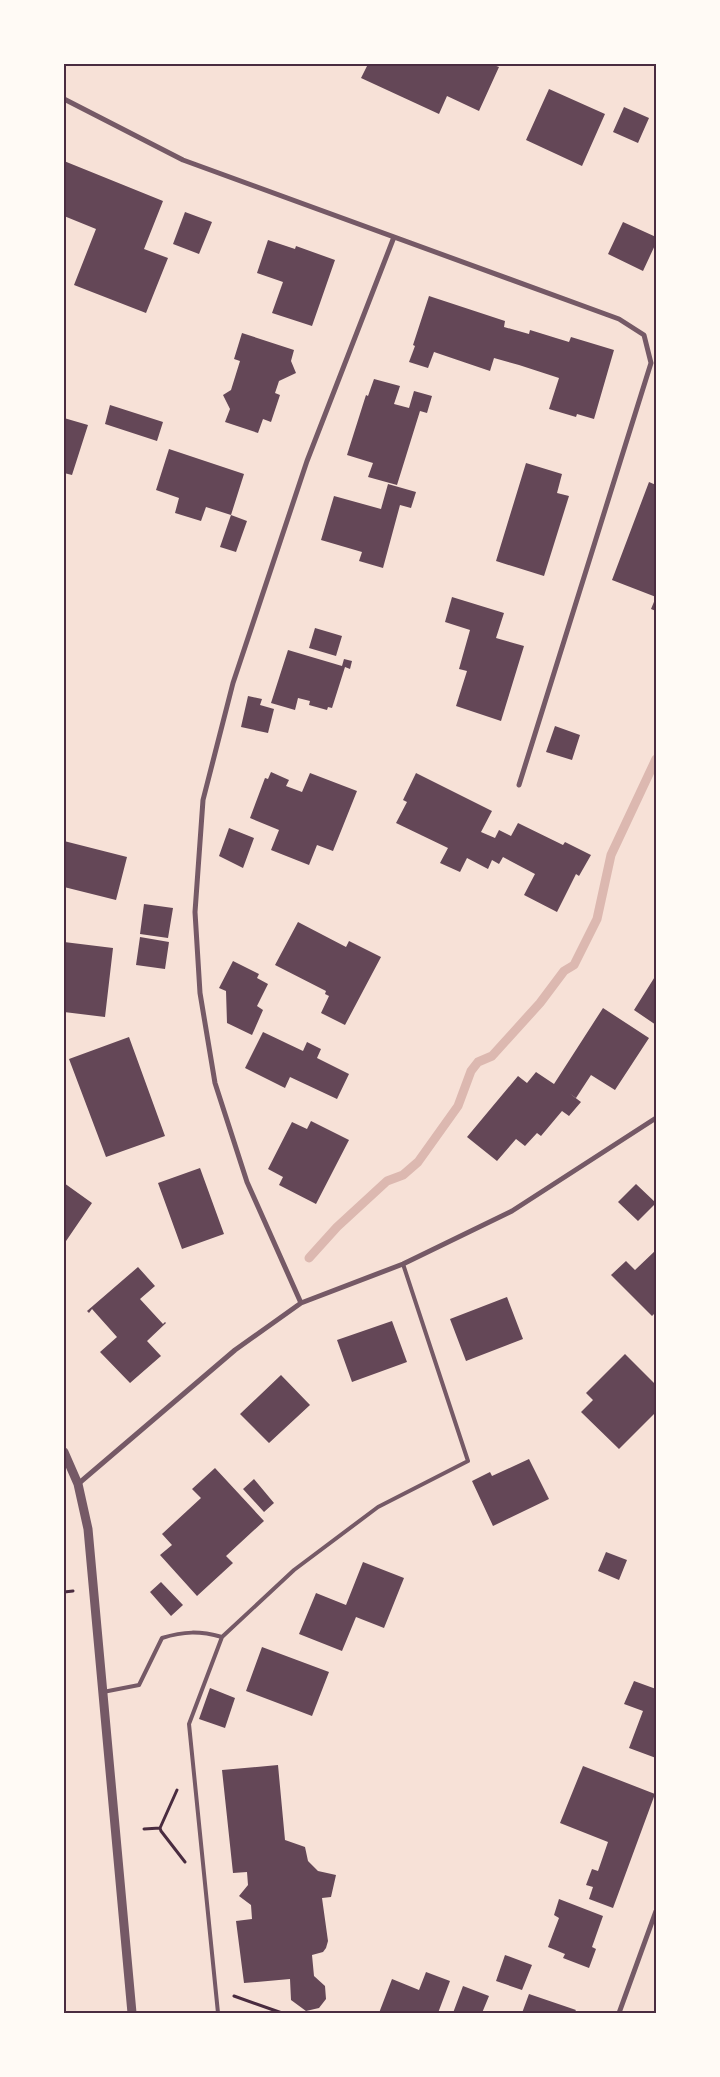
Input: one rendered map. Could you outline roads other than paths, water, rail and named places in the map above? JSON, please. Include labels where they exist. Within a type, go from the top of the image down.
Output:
[{"type":"street","points":[[64,99],[182,160],[619,319],[644,335],[651,363],[519,785]]},
{"type":"street","points":[[301,1303],[247,1182],[215,1083],[200,993],[194,912],[203,800],[233,683],[307,461],[394,237]]},
{"type":"street","points":[[78,1484],[236,1350],[301,1303],[403,1264],[512,1211],[656,1118]]},
{"type":"street","points":[[64,1452],[78,1484],[88,1529],[132,2013]]},
{"type":"street","points":[[619,2013],[656,1911]]},
{"type":"lane","points":[[218,2013],[188,1724],[222,1637],[294,1570],[378,1507],[468,1461],[403,1264]]},
{"type":"lane","points":[[103,1692],[139,1685],[162,1638],[181,1632],[208,1633],[222,1637]]},
{"type":"waterway","points":[[309,1258],[337,1227],[387,1181],[403,1175],[418,1162],[458,1106],[471,1071],[478,1062],[492,1056],[540,1003],[564,971],[574,965],[597,919],[611,855],[656,759]]}]
